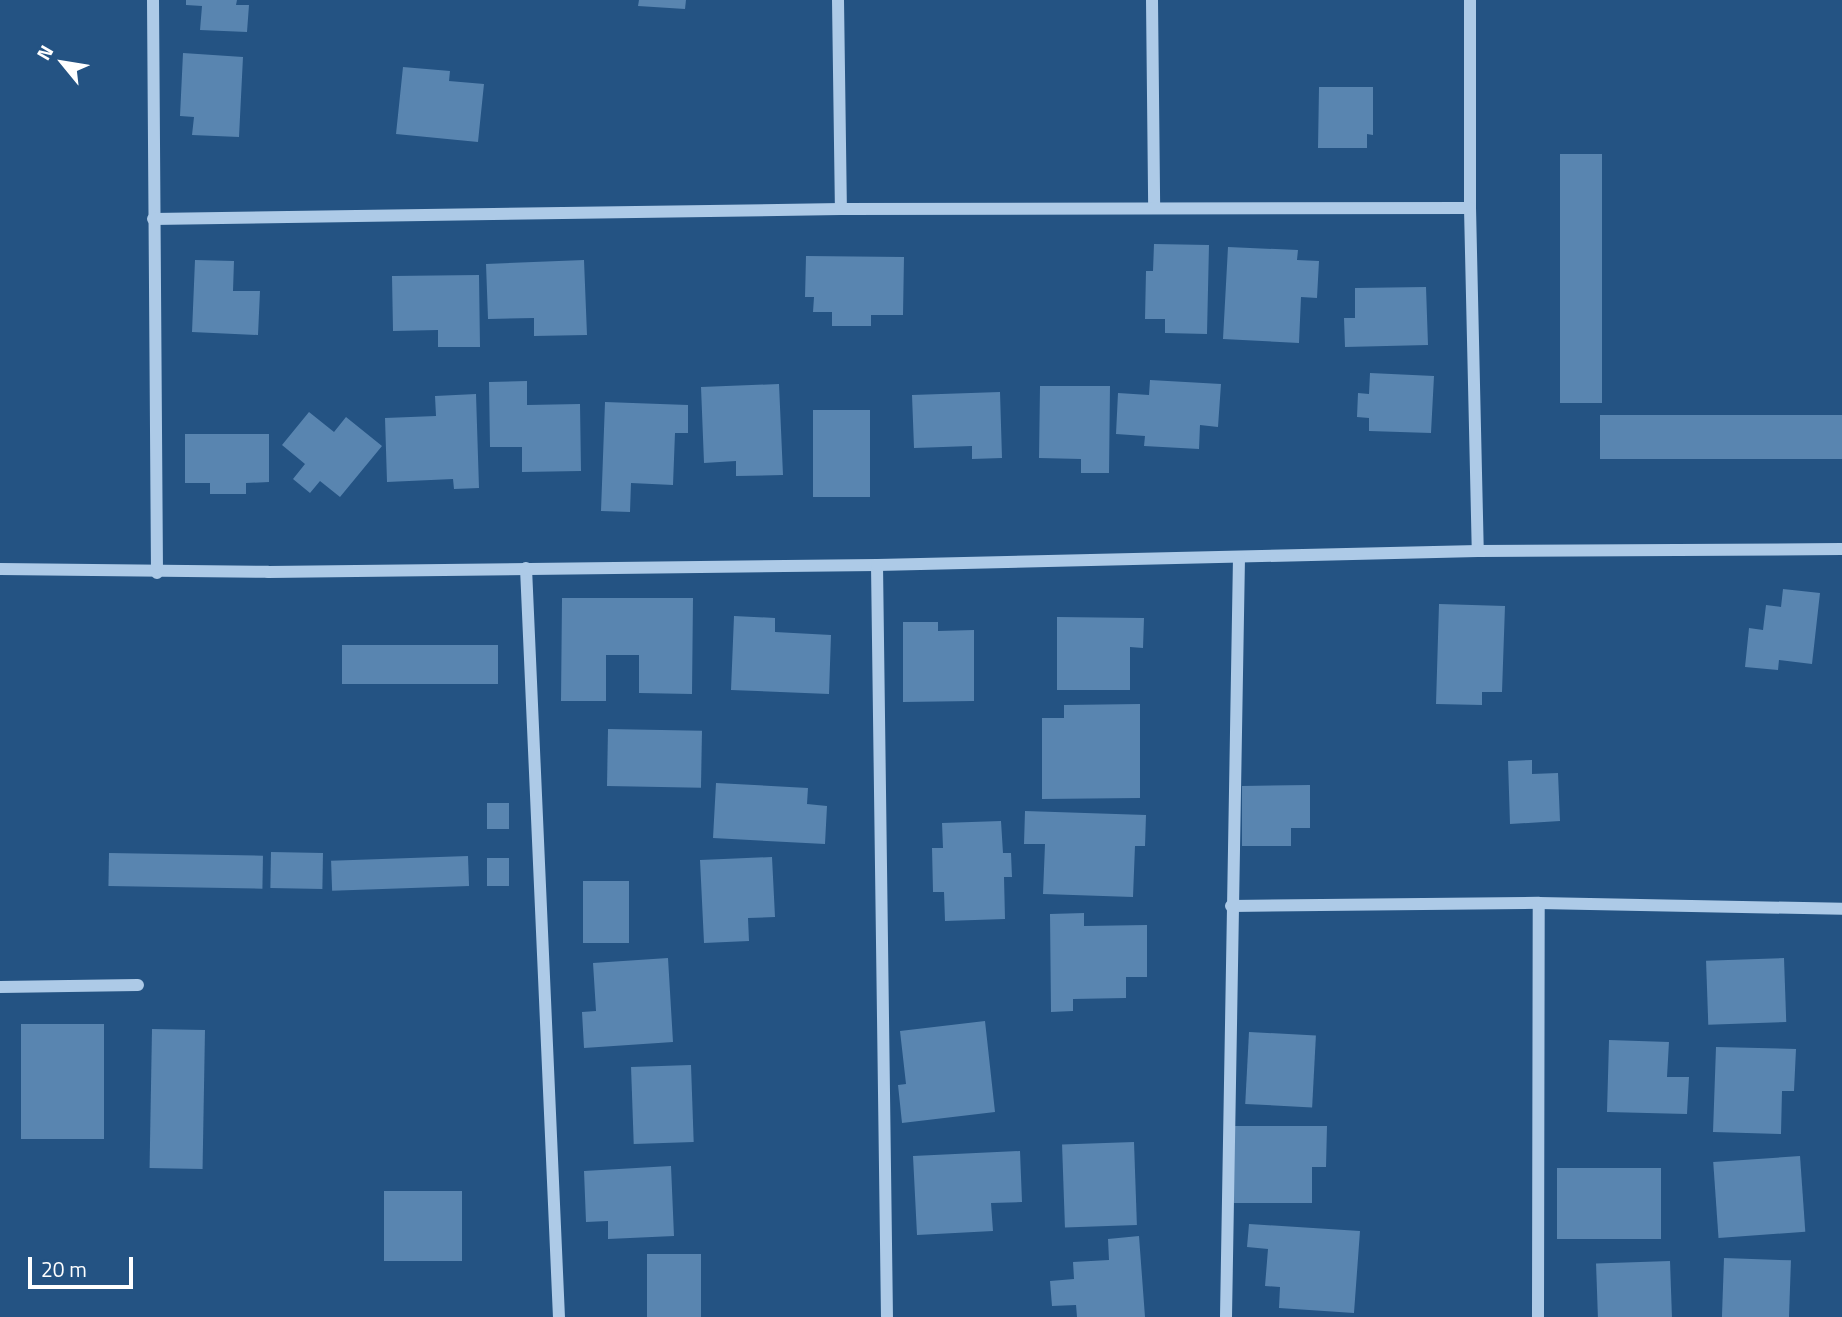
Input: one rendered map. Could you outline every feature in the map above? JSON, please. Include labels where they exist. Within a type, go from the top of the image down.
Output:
[{"type":"street","points":[[153,0],[157,573]]},
{"type":"street","points":[[838,0],[841,209]]},
{"type":"street","points":[[1152,0],[1154,208]]},
{"type":"street","points":[[1471,0],[1470,208],[1478,551]]},
{"type":"street","points":[[153,219],[841,209],[1470,208]]},
{"type":"street","points":[[0,569],[157,573],[877,565],[1478,551],[1842,549]]},
{"type":"street","points":[[1226,1317],[1239,558]]},
{"type":"street","points":[[877,565],[887,1317]]},
{"type":"street","points":[[526,568],[559,1317]]},
{"type":"street","points":[[1231,906],[1539,903],[1842,909]]},
{"type":"street","points":[[1538,1317],[1539,903]]},
{"type":"street","points":[[0,988],[138,985]]},
{"type":"building","points":[[186,0],[237,0],[236,5],[249,5],[247,32],[200,30],[202,6],[186,5]]},
{"type":"building","points":[[639,0],[686,0],[685,9],[638,6]]},
{"type":"building","points":[[183,53],[243,57],[239,137],[192,135],[194,117],[180,116]]},
{"type":"building","points":[[403,67],[450,71],[449,81],[484,84],[478,142],[396,134]]},
{"type":"building","points":[[1319,87],[1373,87],[1373,135],[1367,134],[1367,148],[1318,148]]},
{"type":"building","points":[[1560,154],[1602,154],[1602,403],[1560,403]]},
{"type":"building","points":[[1154,244],[1209,245],[1207,334],[1165,333],[1165,319],[1145,319],[1146,271],[1153,271]]},
{"type":"building","points":[[1228,247],[1298,250],[1297,260],[1319,261],[1317,298],[1301,297],[1299,343],[1223,339]]},
{"type":"building","points":[[806,256],[904,257],[903,315],[871,315],[871,326],[832,326],[832,312],[813,312],[814,297],[805,297]]},
{"type":"building","points":[[195,260],[234,261],[233,291],[260,291],[258,335],[192,332]]},
{"type":"building","points":[[584,260],[587,335],[534,336],[534,318],[488,319],[486,264]]},
{"type":"building","points":[[479,275],[480,347],[438,347],[438,330],[393,331],[392,276]]},
{"type":"building","points":[[1426,287],[1428,345],[1345,347],[1344,318],[1355,318],[1355,288]]},
{"type":"building","points":[[1370,373],[1434,376],[1431,433],[1369,431],[1369,418],[1357,417],[1358,393],[1369,394]]},
{"type":"building","points":[[1150,380],[1221,384],[1218,427],[1200,425],[1199,449],[1144,446],[1145,436],[1116,434],[1118,393],[1149,395]]},
{"type":"building","points":[[527,381],[527,405],[580,404],[581,471],[522,472],[522,447],[490,447],[489,382]]},
{"type":"building","points":[[779,384],[783,475],[736,476],[736,461],[704,463],[701,387]]},
{"type":"building","points":[[1040,386],[1110,386],[1109,473],[1081,473],[1081,459],[1039,458]]},
{"type":"building","points":[[1000,392],[1002,458],[972,459],[972,446],[914,448],[912,395]]},
{"type":"building","points":[[476,394],[479,488],[454,489],[453,479],[387,482],[385,418],[436,416],[435,396]]},
{"type":"building","points":[[605,402],[688,405],[688,433],[675,433],[673,485],[631,483],[630,512],[601,511]]},
{"type":"building","points":[[813,410],[870,410],[870,497],[813,497]]},
{"type":"building","points":[[309,412],[334,432],[346,417],[382,446],[340,497],[320,481],[310,493],[293,479],[305,464],[282,445]]},
{"type":"building","points":[[1600,415],[1842,415],[1842,459],[1600,459]]},
{"type":"building","points":[[185,434],[269,434],[269,482],[246,483],[246,494],[210,494],[210,483],[185,483]]},
{"type":"building","points":[[1783,589],[1820,593],[1812,664],[1779,660],[1778,670],[1745,667],[1749,628],[1763,630],[1766,605],[1781,607]]},
{"type":"building","points":[[562,598],[693,598],[692,694],[639,693],[639,655],[606,655],[606,701],[561,701]]},
{"type":"building","points":[[1439,604],[1505,606],[1502,692],[1482,692],[1482,705],[1436,704]]},
{"type":"building","points":[[734,616],[775,618],[775,632],[831,635],[829,694],[731,690]]},
{"type":"building","points":[[1057,617],[1144,618],[1143,648],[1130,647],[1130,690],[1057,690]]},
{"type":"building","points":[[903,622],[938,622],[938,631],[974,630],[974,701],[903,702]]},
{"type":"building","points":[[342,645],[498,645],[498,684],[342,684]]},
{"type":"building","points":[[1140,704],[1140,798],[1042,799],[1042,718],[1064,718],[1064,705]]},
{"type":"building","points":[[608,729],[702,731],[701,788],[607,786]]},
{"type":"building","points":[[1532,760],[1532,774],[1558,773],[1560,821],[1510,824],[1508,761]]},
{"type":"building","points":[[716,783],[808,788],[807,804],[827,806],[825,844],[713,838]]},
{"type":"building","points":[[1310,785],[1310,828],[1291,828],[1291,846],[1242,846],[1242,786]]},
{"type":"building","points":[[487,803],[509,803],[509,829],[487,829]]},
{"type":"building","points":[[1025,811],[1146,815],[1145,846],[1135,846],[1133,897],[1043,894],[1045,844],[1024,844]]},
{"type":"building","points":[[1001,821],[1003,853],[1011,853],[1012,877],[1004,877],[1005,919],[945,921],[944,892],[933,892],[932,848],[943,848],[942,823]]},
{"type":"building","points":[[271,852],[323,853],[322,889],[270,888]]},
{"type":"building","points":[[109,853],[263,856],[262,889],[108,886]]},
{"type":"building","points":[[468,856],[469,886],[332,891],[331,861]]},
{"type":"building","points":[[772,857],[775,917],[748,918],[749,941],[704,943],[700,860]]},
{"type":"building","points":[[487,858],[509,858],[509,886],[487,886]]},
{"type":"building","points":[[583,881],[629,881],[629,943],[583,943]]},
{"type":"building","points":[[1084,913],[1084,926],[1147,925],[1147,977],[1126,977],[1126,998],[1073,999],[1073,1011],[1051,1012],[1050,914]]},
{"type":"building","points":[[668,958],[673,1042],[584,1048],[582,1012],[596,1011],[593,963]]},
{"type":"building","points":[[1784,958],[1786,1022],[1708,1025],[1706,961]]},
{"type":"building","points":[[985,1021],[995,1112],[902,1123],[898,1085],[906,1084],[900,1031]]},
{"type":"building","points":[[21,1024],[104,1024],[104,1139],[21,1139]]},
{"type":"building","points":[[152,1029],[205,1030],[203,1169],[150,1168]]},
{"type":"building","points":[[1249,1032],[1316,1036],[1312,1107],[1245,1104]]},
{"type":"building","points":[[1609,1040],[1669,1042],[1667,1077],[1689,1077],[1687,1114],[1607,1112]]},
{"type":"building","points":[[1716,1047],[1796,1049],[1794,1091],[1782,1091],[1781,1134],[1713,1132]]},
{"type":"building","points":[[691,1065],[694,1142],[634,1144],[631,1067]]},
{"type":"building","points":[[1234,1126],[1327,1126],[1326,1167],[1312,1167],[1312,1203],[1234,1203]]},
{"type":"building","points":[[1134,1142],[1137,1225],[1065,1227],[1062,1145]]},
{"type":"building","points":[[1020,1151],[1022,1202],[991,1203],[993,1231],[917,1235],[913,1156]]},
{"type":"building","points":[[1800,1156],[1805,1232],[1719,1238],[1713,1162]]},
{"type":"building","points":[[671,1166],[674,1236],[608,1239],[608,1221],[586,1222],[584,1171]]},
{"type":"building","points":[[1557,1168],[1661,1168],[1661,1239],[1557,1239]]},
{"type":"building","points":[[384,1191],[462,1191],[462,1261],[384,1261]]},
{"type":"building","points":[[1249,1224],[1360,1231],[1354,1313],[1279,1308],[1280,1287],[1265,1286],[1268,1249],[1247,1247]]},
{"type":"building","points":[[1139,1236],[1145,1317],[1077,1317],[1076,1305],[1052,1306],[1050,1281],[1074,1279],[1073,1262],[1109,1260],[1108,1239]]},
{"type":"building","points":[[647,1254],[701,1254],[701,1317],[647,1317]]},
{"type":"building","points":[[1724,1258],[1791,1260],[1789,1317],[1722,1317]]},
{"type":"building","points":[[1670,1261],[1672,1317],[1598,1317],[1596,1264]]}]
